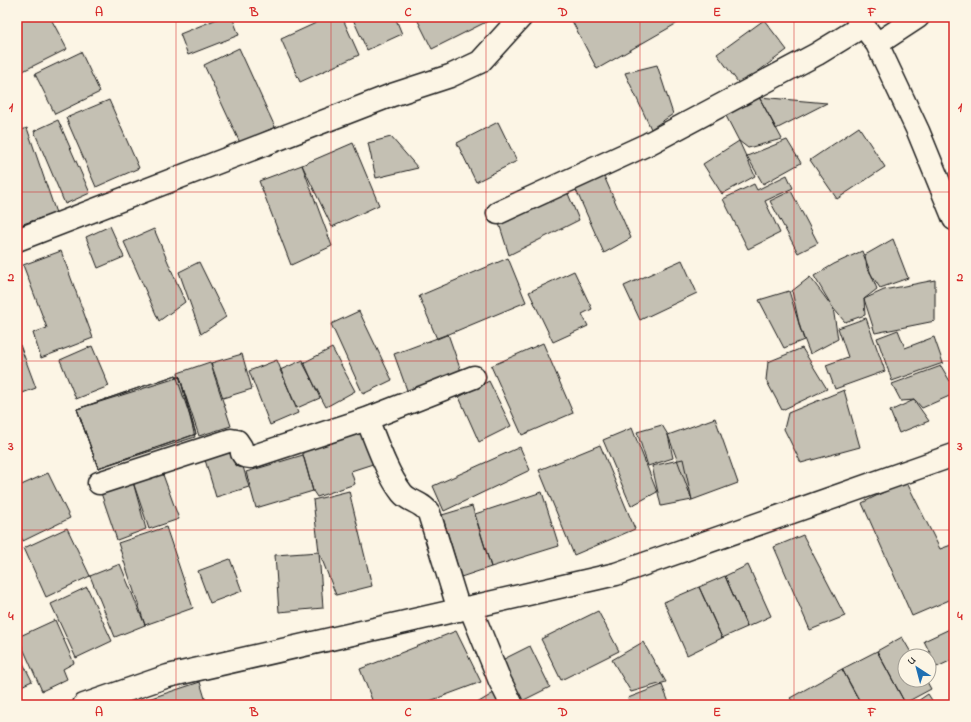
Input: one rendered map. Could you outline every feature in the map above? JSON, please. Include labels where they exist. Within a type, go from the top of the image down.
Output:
[{"type":"street","points":[[17,240],[392,95],[450,76],[480,62],[521,17]]},
{"type":"street","points":[[877,44],[918,17]]},
{"type":"street","points":[[498,213],[648,144],[817,54],[857,24],[877,44],[918,131],[954,219]]},
{"type":"street","points":[[99,483],[231,440],[237,441],[244,456],[251,457],[367,419],[474,377]]},
{"type":"street","points":[[367,419],[399,489],[404,496],[426,508],[429,513],[465,609],[512,705]]},
{"type":"street","points":[[84,705],[168,676],[616,574],[954,455]]},
{"type":"building","points":[[29,17],[50,17],[67,49],[17,74],[17,23]]},
{"type":"building","points":[[222,17],[232,17],[239,35],[188,55],[180,34]]},
{"type":"building","points":[[329,17],[342,17],[359,55],[300,82],[281,39]]},
{"type":"building","points":[[352,17],[395,17],[402,34],[367,50]]},
{"type":"building","points":[[416,17],[496,17],[432,49]]},
{"type":"building","points":[[570,17],[688,17],[597,69]]},
{"type":"building","points":[[764,20],[787,50],[740,85],[717,54]]},
{"type":"building","points":[[239,48],[275,127],[240,143],[204,65]]},
{"type":"building","points":[[81,52],[100,92],[55,114],[35,74]]},
{"type":"building","points":[[657,65],[673,114],[651,129],[625,73]]},
{"type":"building","points":[[759,97],[782,139],[748,148],[739,141],[725,114]]},
{"type":"building","points":[[759,97],[827,103],[776,129]]},
{"type":"building","points":[[109,100],[139,168],[96,187],[66,118]]},
{"type":"building","points":[[58,120],[90,193],[65,204],[34,131]]},
{"type":"building","points":[[498,122],[517,161],[476,182],[457,143]]},
{"type":"building","points":[[859,127],[885,167],[837,199],[810,160]]},
{"type":"building","points":[[27,128],[56,213],[17,226],[17,132]]},
{"type":"building","points":[[391,137],[418,168],[376,178],[368,143]]},
{"type":"building","points":[[787,140],[801,163],[763,184],[747,156]]},
{"type":"building","points":[[739,141],[755,176],[722,194],[703,164]]},
{"type":"building","points":[[353,143],[379,205],[332,227],[302,165]]},
{"type":"building","points":[[302,165],[332,246],[291,265],[259,181]]},
{"type":"building","points":[[600,167],[631,238],[604,253],[572,181]]},
{"type":"building","points":[[787,175],[793,188],[765,201],[780,233],[748,249],[723,199],[754,184],[757,190]]},
{"type":"building","points":[[564,184],[579,220],[509,255],[497,217]]},
{"type":"building","points":[[791,191],[818,243],[798,253],[770,201]]},
{"type":"building","points":[[110,226],[124,257],[98,268],[86,237]]},
{"type":"building","points":[[154,229],[185,302],[159,321],[124,242]]},
{"type":"building","points":[[893,239],[908,278],[880,288],[867,268],[865,255]]},
{"type":"building","points":[[61,251],[93,338],[41,358],[33,333],[47,328],[23,265]]},
{"type":"building","points":[[862,251],[877,289],[864,299],[865,315],[845,322],[833,308],[814,276],[834,264]]},
{"type":"building","points":[[508,258],[526,302],[437,339],[419,296]]},
{"type":"building","points":[[682,260],[697,293],[640,320],[624,286]]},
{"type":"building","points":[[199,262],[226,317],[201,334],[179,272]]},
{"type":"building","points":[[574,271],[592,309],[582,314],[588,326],[553,342],[529,292]]},
{"type":"building","points":[[810,277],[833,308],[838,339],[810,354],[800,328],[792,291]]},
{"type":"building","points":[[935,280],[935,321],[875,333],[864,299],[884,290]]},
{"type":"building","points":[[789,291],[804,340],[784,348],[759,300]]},
{"type":"building","points":[[359,311],[392,380],[363,394],[331,324]]},
{"type":"building","points":[[866,318],[885,371],[835,389],[826,365],[848,357],[838,328]]},
{"type":"building","points":[[898,330],[905,348],[934,337],[943,363],[892,381],[877,338]]},
{"type":"building","points":[[448,334],[462,374],[408,393],[394,354]]},
{"type":"building","points":[[543,343],[573,413],[522,435],[491,366]]},
{"type":"building","points":[[20,345],[36,388],[17,395],[17,346]]},
{"type":"building","points":[[92,346],[109,386],[76,399],[60,360]]},
{"type":"building","points":[[332,348],[355,391],[326,407],[303,363]]},
{"type":"building","points":[[802,348],[827,389],[782,410],[766,380],[768,362]]},
{"type":"building","points":[[242,354],[252,389],[223,398],[211,363]]},
{"type":"building","points":[[277,360],[298,413],[270,425],[249,371]]},
{"type":"building","points":[[303,360],[320,398],[297,408],[280,370]]},
{"type":"building","points":[[210,362],[231,426],[199,436],[178,373]]},
{"type":"building","points":[[941,366],[954,388],[954,394],[922,408],[915,400],[901,401],[892,384]]},
{"type":"building","points":[[176,375],[180,377],[195,437],[98,468],[77,409]]},
{"type":"building","points":[[176,375],[196,434],[98,468],[77,409]]},
{"type":"building","points":[[180,377],[196,434],[98,468],[77,409]]},
{"type":"building","points":[[489,381],[511,426],[479,442],[459,397]]},
{"type":"building","points":[[844,390],[860,447],[801,463],[784,429],[788,413]]},
{"type":"building","points":[[914,400],[929,421],[899,433],[890,411]]},
{"type":"building","points":[[715,418],[738,483],[692,500],[668,435]]},
{"type":"building","points":[[662,425],[668,435],[673,458],[648,466],[637,432]]},
{"type":"building","points":[[367,426],[379,462],[351,471],[355,484],[317,497],[313,491],[301,447]]},
{"type":"building","points":[[632,428],[657,492],[631,506],[603,440]]},
{"type":"building","points":[[236,443],[249,487],[216,497],[203,453]]},
{"type":"building","points":[[600,445],[635,529],[574,555],[539,470]]},
{"type":"building","points":[[520,447],[530,470],[444,511],[433,486]]},
{"type":"building","points":[[303,455],[313,491],[256,508],[246,472]]},
{"type":"building","points":[[683,459],[692,500],[661,506],[652,466]]},
{"type":"building","points":[[162,472],[179,519],[149,529],[133,482]]},
{"type":"building","points":[[48,473],[70,518],[23,541],[17,529],[17,487]]},
{"type":"building","points":[[906,481],[940,549],[954,544],[954,598],[912,616],[862,503]]},
{"type":"building","points":[[133,482],[146,529],[117,540],[100,490]]},
{"type":"building","points":[[349,491],[372,586],[336,595],[319,552],[313,500]]},
{"type":"building","points":[[542,492],[559,546],[491,567],[475,514]]},
{"type":"building","points":[[472,506],[491,567],[461,577],[442,515]]},
{"type":"building","points":[[166,527],[193,608],[145,625],[118,543]]},
{"type":"building","points":[[67,528],[90,576],[46,597],[24,548]]},
{"type":"building","points":[[803,535],[845,616],[810,630],[774,547]]},
{"type":"building","points":[[319,552],[323,608],[279,612],[275,555]]},
{"type":"building","points":[[230,559],[242,591],[210,603],[198,571]]},
{"type":"building","points":[[120,564],[145,625],[115,637],[90,576]]},
{"type":"building","points":[[748,565],[771,616],[747,627],[725,576]]},
{"type":"building","points":[[725,576],[747,627],[722,638],[699,587]]},
{"type":"building","points":[[87,587],[112,641],[76,658],[51,604]]},
{"type":"building","points":[[699,587],[722,638],[687,655],[664,602]]},
{"type":"building","points":[[17,608],[20,615],[17,617]]},
{"type":"building","points":[[598,611],[619,651],[561,680],[541,639]]},
{"type":"building","points":[[55,620],[74,663],[63,669],[67,679],[42,691],[18,637]]},
{"type":"building","points":[[954,627],[954,659],[937,667],[937,648],[928,648],[924,641]]},
{"type":"building","points":[[456,631],[481,682],[419,705],[374,705],[360,669]]},
{"type":"building","points":[[902,637],[908,648],[897,648],[897,688],[931,689],[905,703],[877,651]]},
{"type":"building","points":[[643,642],[666,682],[631,692],[612,660]]},
{"type":"building","points":[[530,646],[550,687],[520,702],[500,661]]},
{"type":"building","points":[[17,651],[32,681],[17,688]]},
{"type":"building","points":[[877,651],[906,705],[861,705],[842,669]]},
{"type":"building","points":[[842,669],[862,705],[795,705],[790,698]]},
{"type":"building","points":[[200,682],[207,705],[130,705]]},
{"type":"building","points":[[662,685],[670,705],[631,705],[628,698]]},
{"type":"building","points":[[497,691],[506,705],[474,705]]},
{"type":"building","points":[[928,694],[935,705],[912,705]]}]
